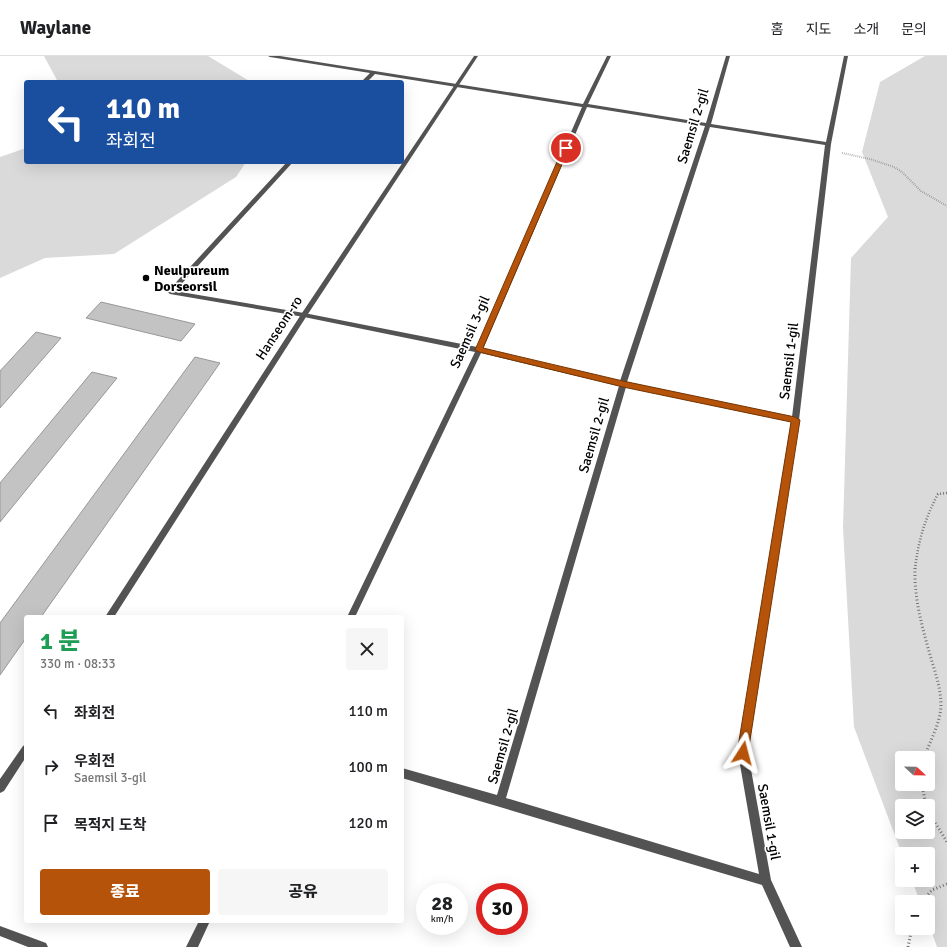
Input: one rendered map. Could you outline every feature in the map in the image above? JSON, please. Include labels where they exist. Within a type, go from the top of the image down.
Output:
[{"type":"street","points":[[270,56],[708,125],[828,147]]},
{"type":"street","name":"Hanseom-ro","points":[[110,615],[304,315],[476,56]]},
{"type":"street","name":"Saemsil 3-gil","points":[[352,615],[479,350],[585,105],[609,56]]},
{"type":"street","name":"Saemsil 2-gil","points":[[500,800],[623,384],[708,125],[728,56]]},
{"type":"street","name":"Saemsil 1-gil","points":[[796,947],[766,881],[743,753],[795,420],[828,147],[846,56]]},
{"type":"street","points":[[366,80],[374,72]]},
{"type":"street","points":[[288,164],[170,292],[304,315],[479,350],[623,384],[795,420]]},
{"type":"street","points":[[0,788],[24,752]]},
{"type":"street","points":[[404,774],[500,800],[766,881]]},
{"type":"street","points":[[192,947],[204,923]]},
{"type":"street","points":[[0,931],[42,947]]},
{"type":"path","points":[[828,147],[870,158],[894,167],[902,172],[921,191],[947,206]]},
{"type":"path","points":[[926,751],[940,712],[940,690],[919,615],[916,596],[915,561],[921,533],[930,509],[938,494],[947,493]]},
{"type":"path","points":[[935,822],[947,842]]},
{"type":"path","points":[[925,895],[939,886],[947,884]]},
{"type":"path","points":[[908,947],[911,935]]},
{"type":"shaded area","points":[[44,56],[208,56],[248,80],[57,80]]},
{"type":"shaded area","points":[[925,56],[947,56],[947,947],[937,947],[933,935],[935,935],[935,895],[917,895],[915,887],[935,887],[935,847],[899,847],[896,839],[935,839],[935,799],[895,799],[895,835],[854,727],[843,528],[851,258],[888,217],[862,152],[880,82]]},
{"type":"shaded area","points":[[24,149],[24,164],[245,164],[236,177],[114,254],[45,258],[0,278],[0,157]]},
{"type":"building","points":[[101,302],[195,324],[181,341],[86,318]]},
{"type":"building","points":[[36,332],[61,338],[0,408],[0,371]]},
{"type":"building","points":[[195,357],[220,363],[42,615],[24,615],[24,641],[0,675],[0,623]]},
{"type":"building","points":[[92,372],[117,378],[0,522],[0,483]]},
{"type":"place","name":"Neulpureum Dorseorsil","points":[[146,278]]},
{"type":"route","points":[[566,148],[479,350],[623,384],[795,420],[743,753]]}]
